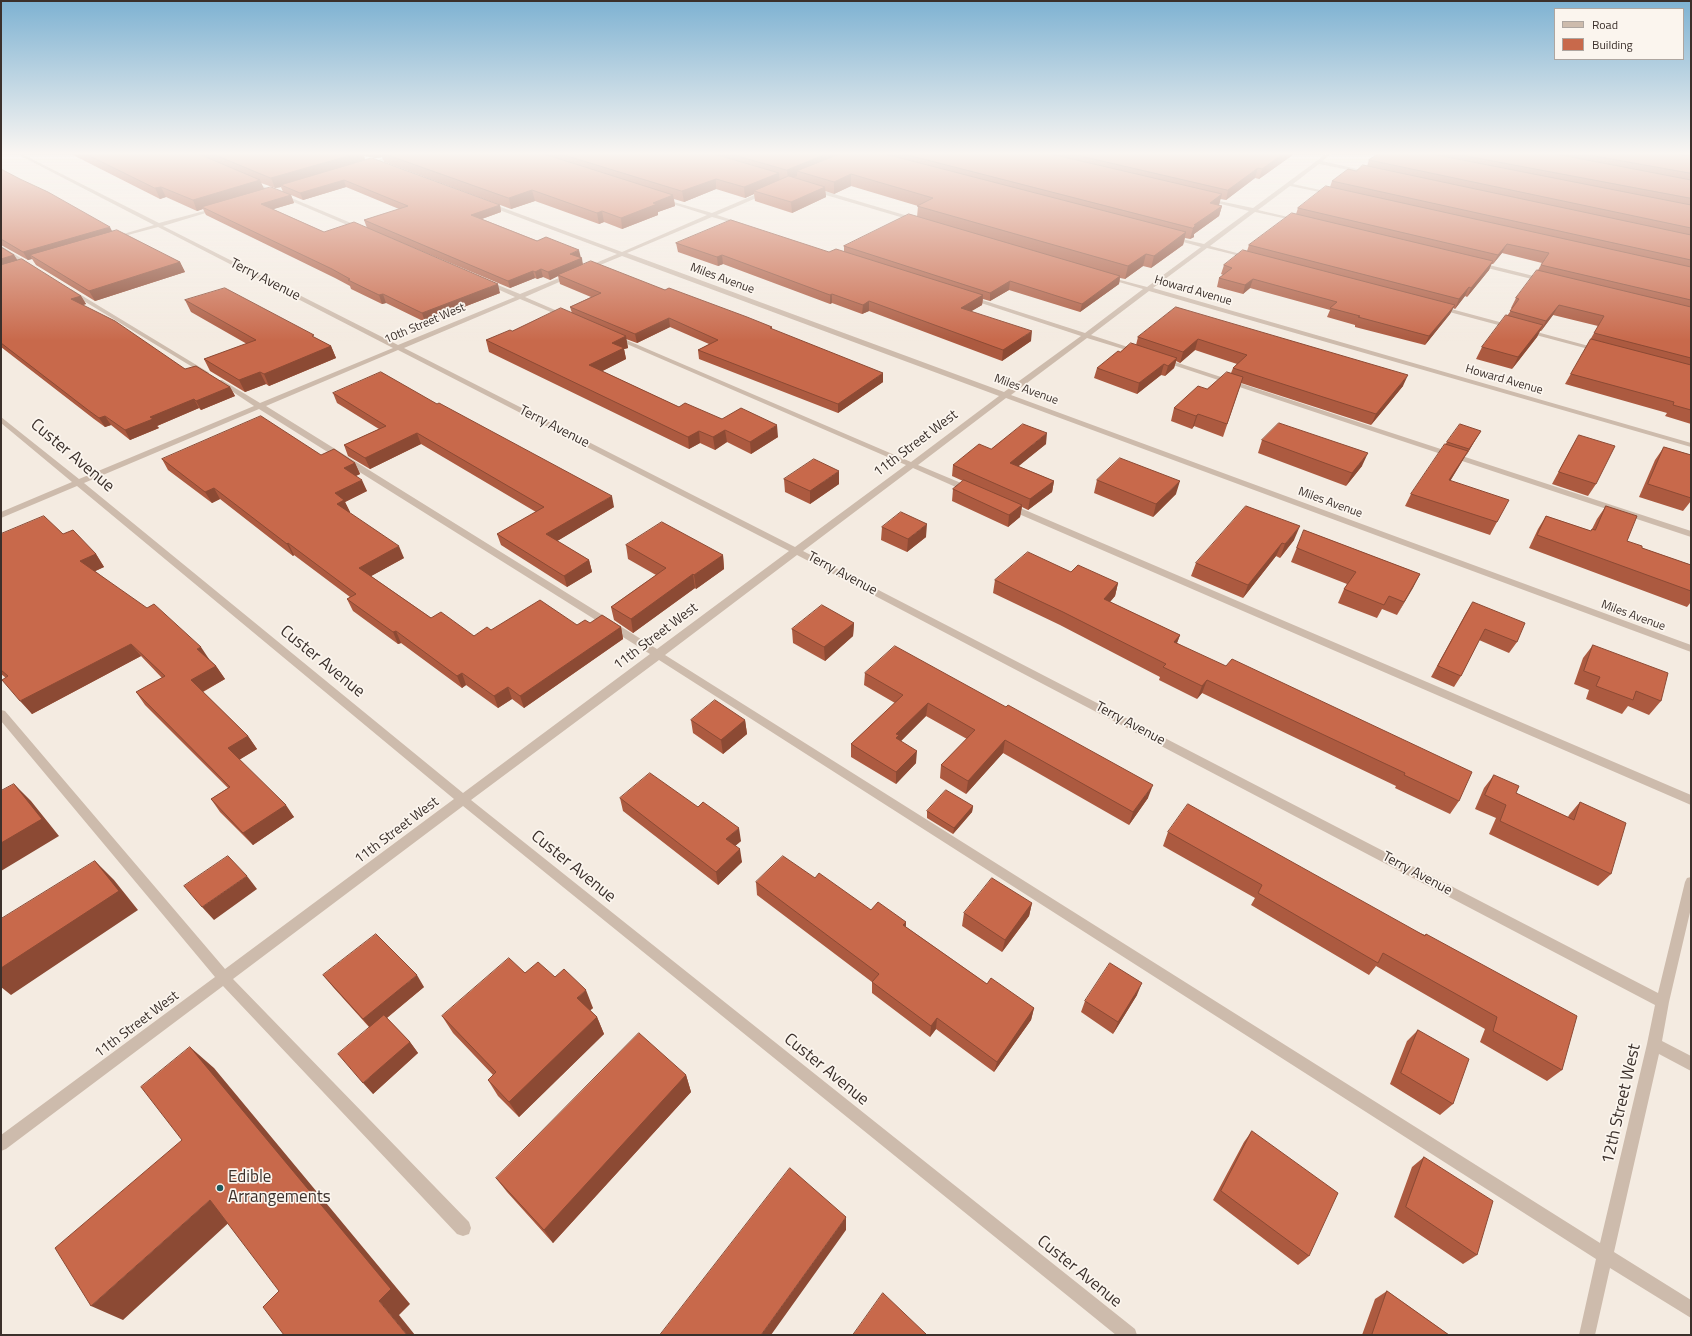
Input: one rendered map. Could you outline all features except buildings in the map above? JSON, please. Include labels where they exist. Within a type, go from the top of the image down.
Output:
[{"type":"street","name":"Terry Avenue","points":[[141,216],[796,550],[1662,1002]]},
{"type":"street","points":[[108,240],[190,216]]},
{"type":"street","points":[[333,216],[367,231]]},
{"type":"street","name":"Miles Avenue","points":[[520,216],[1006,394],[1691,649]]},
{"type":"street","name":"10th Street West","points":[[1,515],[709,216]]},
{"type":"street","points":[[716,216],[750,227]]},
{"type":"street","points":[[903,216],[919,221]]},
{"type":"street","name":"11th Street West","points":[[1,1144],[223,977],[1245,216]]},
{"type":"street","points":[[1280,216],[1308,223]]},
{"type":"street","points":[[1163,235],[1259,260]]},
{"type":"street","points":[[1,248],[40,272]]},
{"type":"street","points":[[1469,262],[1553,282]]},
{"type":"street","name":"Howard Avenue","points":[[1102,276],[1691,445]]},
{"type":"street","points":[[476,278],[578,321]]},
{"type":"street","points":[[60,284],[260,406],[657,654],[1691,1310]]},
{"type":"street","points":[[966,297],[1146,355]]},
{"type":"street","points":[[1437,307],[1606,352]]},
{"type":"street","points":[[607,334],[977,493]]},
{"type":"street","points":[[1154,358],[1691,534]]},
{"type":"street","name":"Custer Avenue","points":[[1,419],[462,799],[1129,1335]]},
{"type":"street","points":[[999,502],[1691,800]]},
{"type":"street","points":[[1,714],[223,977],[463,1228]]},
{"type":"street","name":"12th Street West","points":[[1587,1335],[1654,1044],[1662,1002],[1691,882]]},
{"type":"street","points":[[1654,1044],[1691,1064]]},
{"type":"place","name":"Edible Arrangements","points":[[220,1188]]}]
